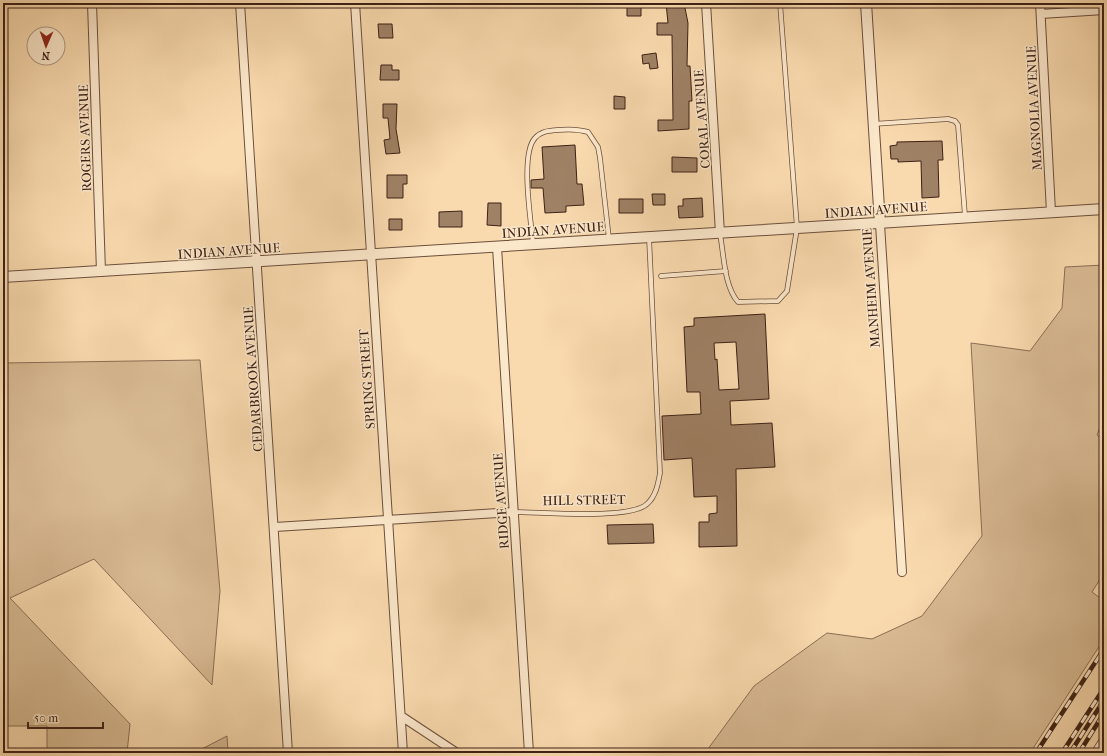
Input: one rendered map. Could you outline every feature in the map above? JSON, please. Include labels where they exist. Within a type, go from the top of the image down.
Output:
[{"type":"street","name":"ROGERS AVENUE","points":[[92,3],[100,272]]},
{"type":"street","name":"CEDARBROOK AVENUE","points":[[240,3],[275,528],[288,753]]},
{"type":"street","name":"SPRING STREET","points":[[355,3],[403,753]]},
{"type":"street","name":"CORAL AVENUE","points":[[706,3],[720,233]]},
{"type":"street","name":"MANHEIM AVENUE","points":[[866,3],[902,572]]},
{"type":"street","name":"MAGNOLIA AVENUE","points":[[1040,3],[1051,212]]},
{"type":"street","points":[[1041,14],[1104,10]]},
{"type":"street","name":"INDIAN AVENUE","points":[[3,277],[1104,209]]},
{"type":"street","name":"RIDGE AVENUE","points":[[497,247],[529,753]]},
{"type":"street","name":"HILL STREET","points":[[275,528],[514,512]]},
{"type":"street","points":[[401,716],[458,753]]},
{"type":"lane","points":[[720,233],[726,271],[733,296],[738,302],[778,301],[787,290],[796,228],[780,3]]},
{"type":"lane","points":[[873,124],[948,119],[955,121],[958,125],[965,218]]},
{"type":"lane","points":[[533,244],[527,179],[529,148],[534,139],[542,132],[561,130],[588,132],[598,147],[609,239]]},
{"type":"lane","name":"HILL STREET","points":[[514,512],[629,512],[647,504],[658,486],[660,473],[648,237]]},
{"type":"lane","points":[[661,276],[726,271]]},
{"type":"lane","points":[[1093,753],[1104,736]]},
{"type":"shaded area","points":[[1104,265],[1104,417],[1097,435],[1104,441],[1104,573],[1092,592],[1104,601],[1104,639],[1030,753],[705,753],[754,686],[827,633],[872,639],[922,616],[982,536],[971,343],[1030,351],[1062,308],[1065,267]]},
{"type":"shaded area","points":[[200,360],[220,591],[212,685],[94,559],[10,598],[130,724],[127,753],[47,753],[47,726],[3,726],[3,363]]},
{"type":"shaded area","points":[[227,736],[228,753],[194,753]]},
{"type":"building","points":[[627,3],[641,3],[641,16],[627,16]]},
{"type":"building","points":[[666,3],[684,3],[688,23],[687,66],[690,66],[692,101],[689,101],[689,129],[658,131],[658,120],[673,120],[672,35],[657,35],[657,23],[668,23]]},
{"type":"building","points":[[378,24],[392,24],[393,38],[379,38]]},
{"type":"building","points":[[656,53],[658,68],[650,69],[649,63],[643,64],[642,55]]},
{"type":"building","points":[[381,65],[392,65],[392,70],[399,70],[399,80],[380,80]]},
{"type":"building","points":[[614,96],[625,97],[625,109],[614,109]]},
{"type":"building","points":[[383,104],[397,104],[396,129],[400,153],[386,154],[384,140],[390,139],[388,118],[383,118]]},
{"type":"building","points":[[942,141],[943,160],[938,160],[939,197],[922,198],[921,161],[898,162],[898,159],[891,159],[890,146],[897,145],[897,142]]},
{"type":"building","points":[[575,145],[577,184],[582,184],[584,205],[566,206],[566,212],[545,213],[543,188],[531,188],[531,180],[544,179],[542,147]]},
{"type":"building","points":[[672,157],[697,158],[697,172],[672,172]]},
{"type":"building","points":[[387,175],[407,175],[407,184],[403,184],[403,198],[387,198]]},
{"type":"building","points":[[652,194],[665,194],[665,205],[653,205]]},
{"type":"building","points":[[702,198],[703,217],[679,218],[678,206],[683,206],[683,199]]},
{"type":"building","points":[[619,199],[643,199],[643,213],[619,213]]},
{"type":"building","points":[[488,203],[501,203],[501,226],[487,225]]},
{"type":"building","points":[[462,211],[462,227],[439,227],[439,212]]},
{"type":"building","points":[[389,219],[402,219],[402,230],[389,230]]},
{"type":"building","points":[[765,314],[769,399],[730,401],[731,425],[772,423],[775,467],[736,469],[737,546],[699,547],[699,522],[709,522],[709,514],[717,513],[717,496],[694,497],[692,458],[664,460],[662,416],[701,414],[700,392],[687,392],[684,327],[694,326],[694,318]],"holes":[[[736,342],[739,389],[719,390],[717,359],[715,360],[714,343]]]},
{"type":"building","points":[[653,524],[654,543],[608,544],[607,525]]},
{"type":"railway","points":[[1036,753],[1104,649]]},
{"type":"railway","points":[[1062,753],[1104,688]]},
{"type":"railway","points":[[1070,753],[1104,700]]},
{"type":"railway","points":[[1079,753],[1104,713]]}]
